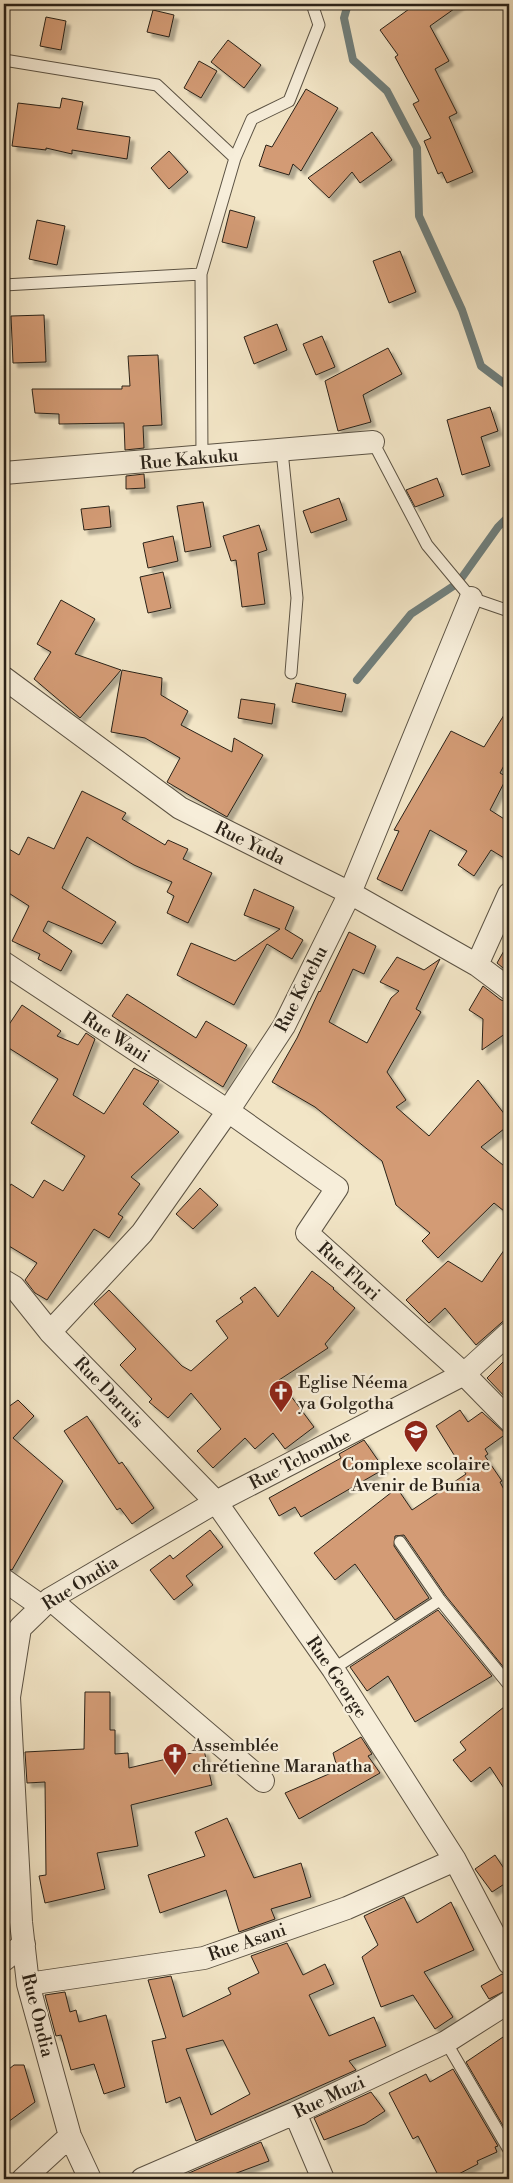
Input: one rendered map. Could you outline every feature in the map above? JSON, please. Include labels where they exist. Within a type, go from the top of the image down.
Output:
[{"type":"street","name":"Rue Kakuku","points":[[4,473],[202,458],[373,442]]},
{"type":"street","name":"Rue Ketchu","points":[[50,1332],[142,1233],[228,1111],[284,1026],[350,893],[471,598]]},
{"type":"street","name":"Rue Yuda","points":[[4,678],[180,808],[350,893],[477,965],[509,989]]},
{"type":"street","points":[[477,965],[509,894]]},
{"type":"street","name":"Rue Wani","points":[[4,963],[228,1111]]},
{"type":"street","name":"Rue Flori","points":[[228,1111],[337,1188],[307,1233],[464,1374]]},
{"type":"street","name":"Rue Daruis","points":[[4,1281],[14,1287],[50,1332],[216,1502]]},
{"type":"street","name":"Rue Tchombe","points":[[216,1502],[464,1374],[509,1333]]},
{"type":"street","points":[[464,1374],[509,1420]]},
{"type":"street","name":"Rue Ondia","points":[[90,2179],[70,2136],[28,1984],[21,1922],[8,1697],[20,1628],[45,1602],[216,1502]]},
{"type":"street","name":"Rue George","points":[[216,1502],[333,1669],[455,1860],[509,1962]]},
{"type":"street","points":[[4,1580],[45,1602],[264,1780]]},
{"type":"street","name":"Rue Asani","points":[[28,1984],[204,1958],[347,1908],[455,1860]]},
{"type":"street","points":[[4,1908],[21,1922]]},
{"type":"street","points":[[4,1960],[24,1944]]},
{"type":"street","name":"Rue Muzi","points":[[142,2179],[295,2113],[446,2042],[509,2002]]},
{"type":"street","points":[[295,2113],[323,2179]]},
{"type":"street","points":[[23,2179],[70,2136]]},
{"type":"lane","points":[[202,458],[201,274],[234,158],[252,119],[289,101],[319,25],[312,4]]},
{"type":"lane","points":[[4,60],[158,86],[234,158]]},
{"type":"lane","points":[[4,285],[201,274]]},
{"type":"lane","points":[[373,442],[427,545],[471,598],[509,611]]},
{"type":"lane","points":[[282,451],[298,598],[292,673]]},
{"type":"lane","points":[[400,1542],[440,1600],[509,1685]]},
{"type":"lane","points":[[333,1669],[440,1600]]},
{"type":"lane","points":[[446,2042],[509,2150]]},
{"type":"building","points":[[416,4],[461,4],[430,26],[449,61],[435,69],[457,113],[449,117],[473,172],[447,183],[442,172],[438,174],[424,141],[431,138],[413,104],[419,101],[395,57],[398,55],[380,30]]},
{"type":"building","points":[[153,10],[174,15],[169,37],[147,32]]},
{"type":"building","points":[[46,17],[66,21],[61,50],[40,46]]},
{"type":"building","points":[[228,40],[261,65],[244,88],[211,62]]},
{"type":"building","points":[[199,61],[217,71],[201,98],[184,88]]},
{"type":"building","points":[[306,89],[338,108],[301,171],[293,164],[289,175],[259,166],[266,145],[272,147]]},
{"type":"building","points":[[62,98],[83,102],[77,129],[130,137],[127,159],[72,150],[72,154],[46,148],[46,150],[12,146],[18,103],[60,108]]},
{"type":"building","points":[[372,132],[392,160],[360,183],[352,172],[329,198],[308,178]]},
{"type":"building","points":[[169,151],[188,172],[169,189],[151,168]]},
{"type":"building","points":[[230,210],[255,217],[247,248],[222,242]]},
{"type":"building","points":[[37,220],[65,226],[57,265],[29,259]]},
{"type":"building","points":[[400,251],[416,292],[389,303],[373,261]]},
{"type":"building","points":[[44,315],[46,362],[13,363],[11,316]]},
{"type":"building","points":[[277,324],[287,350],[254,364],[244,337]]},
{"type":"building","points":[[322,336],[335,367],[316,375],[303,344]]},
{"type":"building","points":[[388,348],[402,374],[363,395],[371,422],[338,431],[325,381]]},
{"type":"building","points":[[158,355],[162,425],[143,426],[144,448],[125,450],[124,423],[59,424],[59,414],[35,413],[32,389],[122,389],[122,386],[130,386],[128,356]]},
{"type":"building","points":[[490,407],[498,431],[481,437],[490,466],[462,475],[447,420]]},
{"type":"building","points":[[144,474],[145,488],[126,489],[126,476]]},
{"type":"building","points":[[437,478],[444,496],[415,507],[406,490]]},
{"type":"building","points":[[339,498],[347,520],[311,533],[303,511]]},
{"type":"building","points":[[203,502],[211,547],[185,552],[177,506]]},
{"type":"building","points":[[109,506],[111,527],[84,530],[81,509]]},
{"type":"building","points":[[259,525],[267,550],[258,553],[265,604],[242,607],[236,560],[231,561],[223,536]]},
{"type":"building","points":[[173,536],[178,561],[148,568],[143,543]]},
{"type":"building","points":[[163,572],[171,608],[148,613],[140,577]]},
{"type":"building","points":[[61,600],[95,619],[75,654],[121,670],[80,718],[34,679],[51,652],[37,644]]},
{"type":"building","points":[[122,670],[162,678],[161,695],[188,711],[181,725],[232,752],[234,738],[263,755],[227,817],[167,782],[180,758],[145,738],[111,732]]},
{"type":"building","points":[[296,683],[346,694],[342,712],[292,702]]},
{"type":"building","points":[[241,699],[275,704],[272,724],[238,718]]},
{"type":"building","points":[[509,707],[509,756],[500,773],[507,777],[490,810],[509,822],[509,861],[491,850],[474,876],[458,865],[467,851],[430,830],[402,891],[377,879],[399,831],[394,830],[451,731],[484,747]]},
{"type":"building","points":[[82,791],[126,813],[122,819],[165,845],[168,840],[188,849],[183,859],[212,873],[188,923],[167,913],[174,896],[167,892],[172,882],[134,865],[87,837],[62,888],[116,922],[102,944],[48,921],[43,931],[72,951],[61,971],[38,959],[40,954],[12,941],[29,906],[4,890],[4,846],[19,855],[28,837],[54,849]]},
{"type":"building","points":[[254,889],[294,907],[285,929],[303,940],[292,959],[267,944],[234,1005],[177,975],[191,943],[235,961],[280,929],[244,915]]},
{"type":"building","points":[[349,932],[376,946],[364,974],[353,969],[329,1022],[367,1043],[391,998],[399,991],[380,982],[397,957],[424,970],[440,959],[416,1009],[421,1012],[387,1072],[406,1100],[396,1107],[429,1136],[478,1080],[509,1120],[509,1125],[481,1147],[509,1170],[509,1215],[494,1203],[438,1258],[422,1241],[430,1233],[396,1205],[382,1161],[315,1107],[272,1082],[297,1038]]},
{"type":"building","points":[[509,942],[509,973],[497,963]]},
{"type":"building","points":[[483,986],[501,1000],[509,1002],[509,1031],[482,1050],[483,1019],[469,1010]]},
{"type":"building","points":[[127,994],[196,1038],[206,1021],[247,1045],[223,1087],[112,1016]]},
{"type":"building","points":[[22,1005],[61,1031],[57,1036],[78,1045],[86,1033],[95,1039],[73,1095],[104,1114],[134,1068],[159,1081],[143,1104],[179,1132],[131,1177],[140,1184],[118,1214],[123,1217],[109,1238],[94,1229],[47,1300],[35,1293],[25,1280],[37,1263],[4,1243],[4,1196],[11,1184],[33,1198],[44,1180],[63,1191],[85,1156],[31,1123],[58,1079],[4,1045],[4,1032]]},
{"type":"building","points":[[200,1188],[218,1205],[193,1229],[176,1214]]},
{"type":"building","points":[[509,1243],[509,1316],[476,1345],[445,1308],[429,1323],[406,1300],[448,1261],[482,1282]]},
{"type":"building","points":[[312,1271],[355,1308],[325,1344],[328,1348],[279,1380],[314,1427],[285,1449],[273,1433],[255,1449],[245,1438],[213,1468],[197,1451],[221,1429],[191,1393],[168,1418],[149,1402],[152,1399],[120,1365],[136,1349],[94,1304],[109,1290],[182,1366],[191,1371],[228,1338],[216,1321],[243,1302],[240,1298],[255,1287],[278,1317]]},
{"type":"building","points":[[509,1356],[509,1401],[487,1378]]},
{"type":"building","points":[[18,1400],[34,1416],[13,1438],[63,1481],[12,1570],[4,1567],[4,1410]]},
{"type":"building","points":[[460,1410],[468,1422],[482,1412],[506,1434],[485,1449],[488,1454],[485,1456],[502,1481],[500,1482],[509,1499],[509,1666],[505,1669],[446,1596],[404,1535],[395,1536],[394,1546],[429,1598],[395,1620],[355,1564],[335,1580],[314,1553],[397,1488],[412,1510],[466,1474],[436,1426]]},
{"type":"building","points":[[87,1416],[119,1464],[122,1462],[154,1508],[132,1524],[120,1508],[117,1510],[64,1431]]},
{"type":"building","points":[[364,1440],[384,1469],[301,1517],[295,1507],[279,1516],[269,1498],[341,1458],[339,1454]]},
{"type":"building","points":[[210,1530],[223,1547],[186,1576],[193,1585],[174,1600],[150,1570],[170,1555],[173,1559]]},
{"type":"building","points":[[438,1610],[492,1676],[415,1722],[388,1676],[367,1691],[350,1667]]},
{"type":"building","points":[[85,1692],[110,1692],[110,1730],[115,1730],[115,1754],[128,1753],[129,1768],[204,1750],[212,1785],[131,1805],[138,1846],[97,1853],[105,1889],[45,1903],[39,1876],[46,1875],[45,1782],[27,1783],[25,1752],[84,1749]]},
{"type":"building","points":[[509,1703],[509,1796],[490,1767],[471,1782],[453,1760],[466,1750],[460,1742]]},
{"type":"building","points":[[361,1737],[372,1754],[368,1756],[380,1773],[299,1819],[285,1793],[338,1770],[333,1753]]},
{"type":"building","points":[[227,1818],[254,1878],[301,1863],[311,1897],[271,1909],[275,1919],[239,1932],[226,1890],[160,1913],[148,1875],[205,1856],[195,1832]]},
{"type":"building","points":[[495,1855],[509,1876],[509,1881],[492,1892],[475,1869]]},
{"type":"building","points":[[404,1897],[417,1923],[451,1902],[474,1950],[424,1972],[453,2017],[435,2029],[413,1995],[381,2007],[362,1957],[378,1945],[364,1916]]},
{"type":"building","points":[[287,1943],[303,1975],[325,1964],[334,1984],[309,1995],[329,2036],[374,2017],[386,2046],[349,2061],[356,2070],[196,2141],[180,2097],[166,2103],[152,2041],[166,2038],[148,1980],[171,1976],[183,2017],[231,1994],[228,1988],[259,1973],[251,1956]],"holes":[[[223,2040],[250,2094],[211,2115],[186,2049]]]},
{"type":"building","points":[[502,1974],[509,1976],[509,1989],[489,1999],[481,1986]]},
{"type":"building","points":[[65,1992],[70,2012],[76,2010],[79,2022],[106,2015],[125,2087],[104,2094],[94,2064],[71,2070],[61,2035],[56,2036],[45,1995]]},
{"type":"building","points":[[509,2033],[509,2136],[466,2062]]},
{"type":"building","points":[[14,2065],[24,2065],[35,2102],[4,2125],[4,2073]]},
{"type":"building","points":[[453,2069],[498,2146],[495,2147],[497,2152],[477,2161],[478,2164],[449,2179],[440,2179],[418,2136],[413,2139],[389,2093],[426,2074],[430,2082]]},
{"type":"building","points":[[371,2092],[385,2111],[365,2124],[324,2140],[314,2118]]},
{"type":"building","points":[[261,2142],[269,2161],[234,2174],[236,2179],[175,2179]]},
{"type":"waterway","points":[[348,4],[344,18],[353,60],[387,91],[417,148],[419,216],[462,310],[481,366],[509,387]]},
{"type":"waterway","points":[[357,680],[411,614],[458,583],[498,527],[509,516]]},
{"type":"place","name":"Eglise Néema ya Golgotha","points":[[281,1413]]},
{"type":"place","name":"Complexe scolaire Avenir de Bunia","points":[[416,1453]]},
{"type":"place","name":"Assemblée chrétienne Maranatha","points":[[175,1776]]}]
